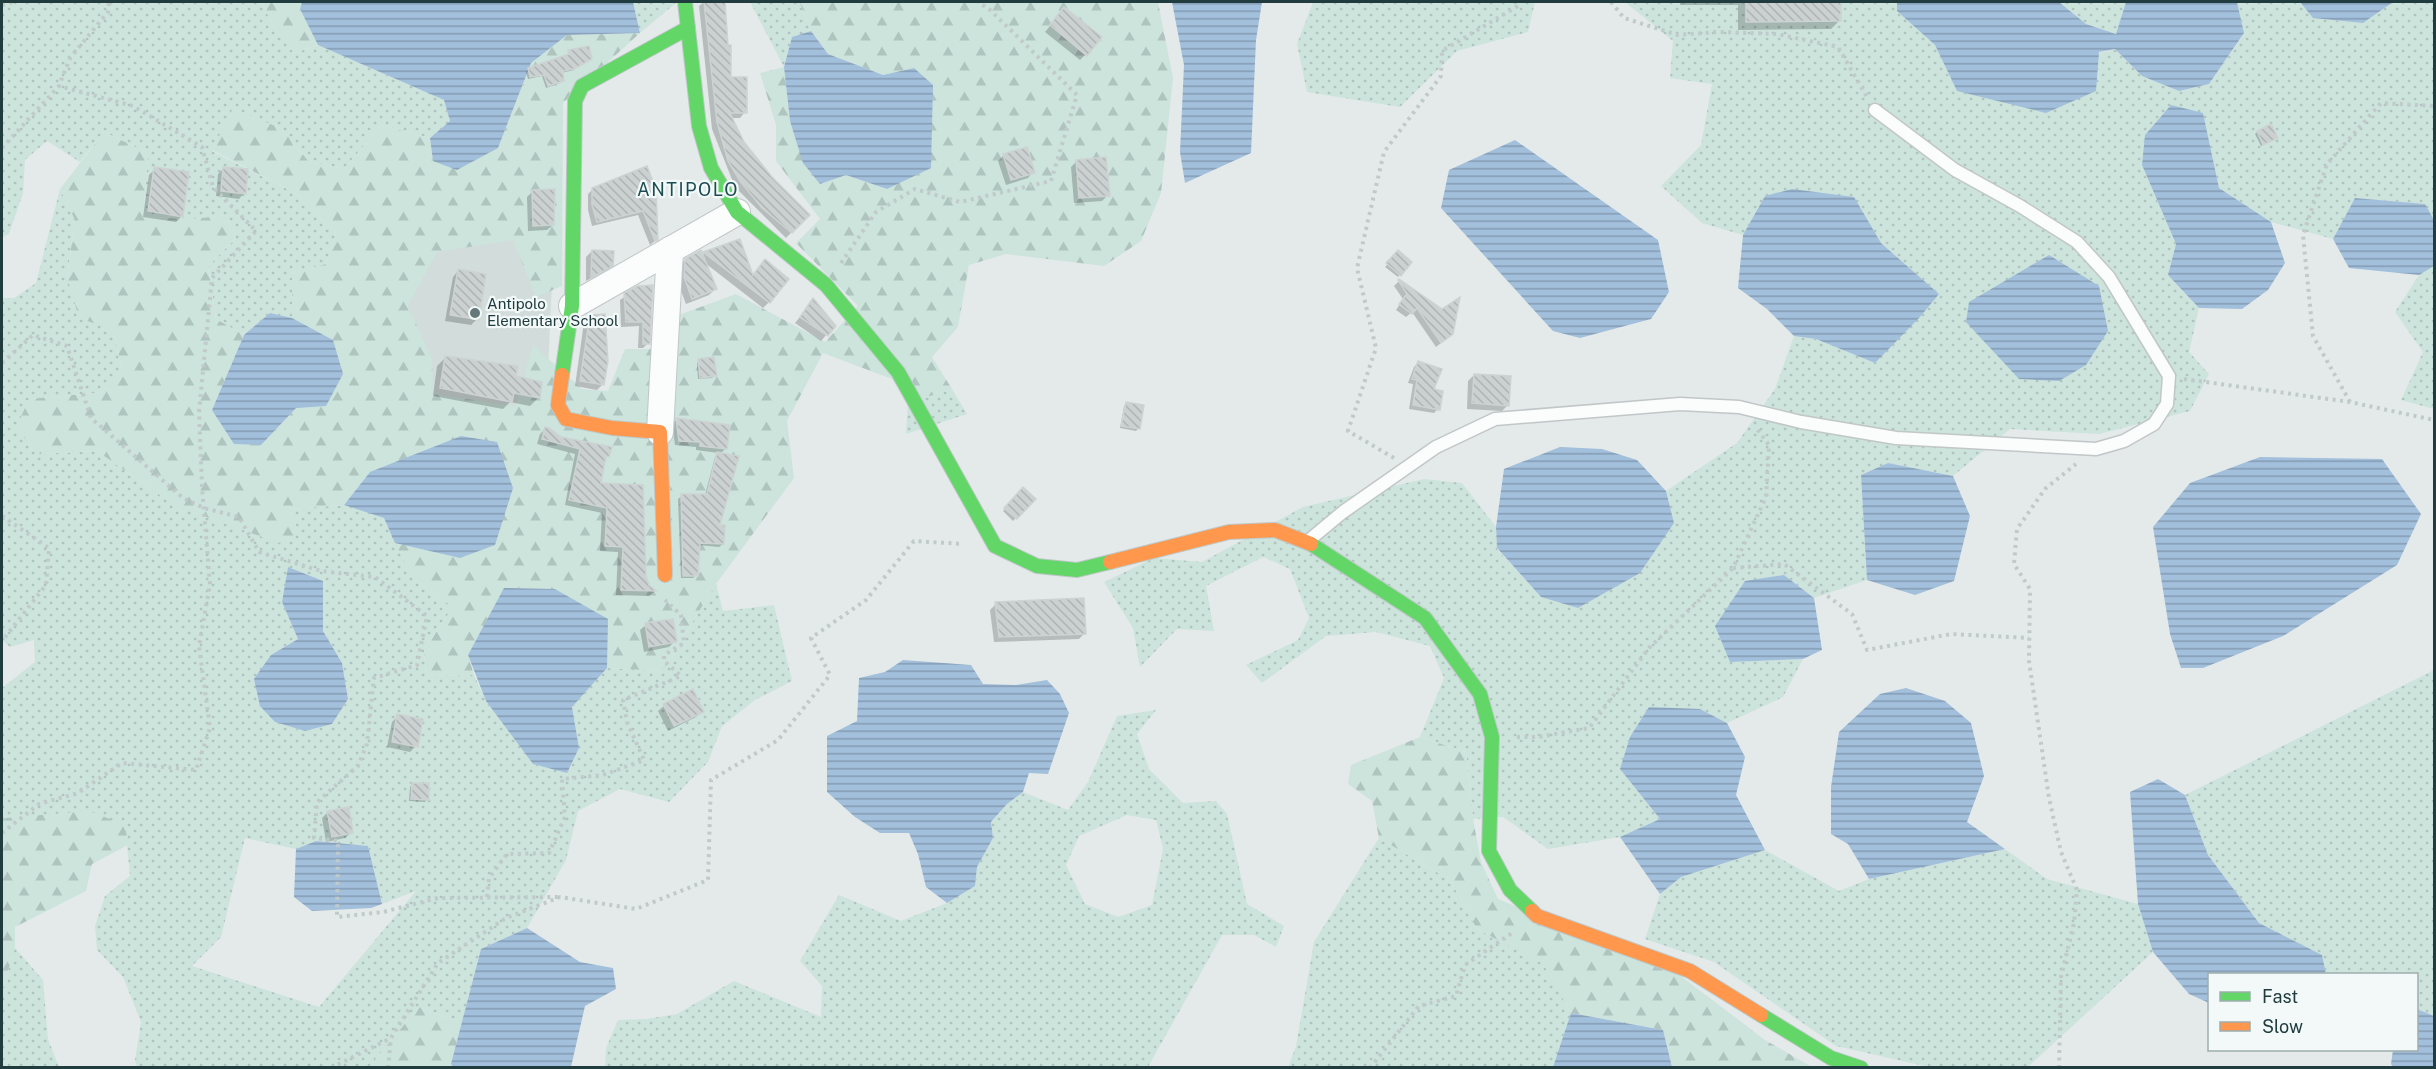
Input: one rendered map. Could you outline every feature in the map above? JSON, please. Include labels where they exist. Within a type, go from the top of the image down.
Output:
[{"type":"street","points":[[685,2],[699,126],[711,168],[737,212],[826,285],[898,372],[995,546],[1037,566],[1077,570],[1229,532],[1275,530],[1308,542],[1425,618],[1480,694],[1492,737],[1489,851],[1510,890],[1537,916],[1690,971],[1831,1058],[1861,1068]]},
{"type":"street","points":[[660,432],[635,432],[587,425],[566,419],[558,405],[572,306],[575,100],[582,86],[688,28]]},
{"type":"street","points":[[572,306],[737,212]]},
{"type":"street","points":[[665,575],[660,432],[670,250]]},
{"type":"lane","points":[[1308,542],[1343,513],[1436,447],[1495,419],[1680,404],[1739,407],[1801,422],[1896,438],[2096,449],[2124,441],[2154,424],[2167,404],[2169,376],[2109,277],[2077,243],[2020,206],[1955,170],[1875,110]]},
{"type":"path","points":[[2,5],[13,2]]},
{"type":"path","points":[[2,148],[59,86],[70,58],[108,12],[109,2]]},
{"type":"path","points":[[826,285],[876,212],[915,189],[960,202],[1051,181],[1077,96],[989,9],[978,2]]},
{"type":"path","points":[[1408,467],[1348,431],[1376,348],[1356,268],[1384,152],[1441,76],[1442,51],[1518,6],[1518,2]]},
{"type":"path","points":[[1611,2],[1624,18],[1678,35],[1717,32],[1777,34],[1838,47],[1875,110]]},
{"type":"path","points":[[2,833],[39,804],[78,793],[122,763],[196,770],[210,728],[200,646],[210,584],[199,412],[212,278],[256,231],[213,187],[202,147],[133,105],[59,86]]},
{"type":"path","points":[[2350,402],[2313,336],[2303,235],[2327,164],[2381,103],[2434,106]]},
{"type":"path","points":[[2,363],[33,335],[67,346],[91,418],[183,498],[204,508],[239,517],[259,552],[321,571],[375,577],[427,616],[417,664],[374,678],[367,744],[358,766],[317,802],[315,838],[338,841],[337,917],[383,912],[438,898],[560,897],[636,909],[708,879],[711,780],[778,740],[830,675],[811,638],[866,600],[914,541],[995,546]]},
{"type":"path","points":[[2169,376],[2350,402],[2434,420]]},
{"type":"path","points":[[1492,737],[1538,737],[1589,728],[1649,648],[1732,568],[1766,497],[1769,445],[1739,407]]},
{"type":"path","points":[[2059,1068],[2061,977],[2074,923],[2077,890],[2061,852],[2049,798],[2029,661],[2030,589],[2014,564],[2017,529],[2045,489],[2096,449]]},
{"type":"path","points":[[2,516],[49,548],[46,585],[2,640]]},
{"type":"path","points":[[1732,568],[1784,564],[1852,614],[1867,650],[1951,634],[2029,638]]},
{"type":"path","points":[[487,897],[489,878],[507,854],[549,853],[565,817],[562,779],[603,775],[644,760],[627,722],[623,700],[681,676],[664,661],[664,655],[684,643],[681,615],[665,601],[665,575]]},
{"type":"path","points":[[388,1068],[391,1038],[438,963],[506,918],[560,897]]},
{"type":"path","points":[[1370,1068],[1419,1006],[1456,996],[1465,965],[1537,916]]},
{"type":"path","points":[[331,1068],[391,1038]]},
{"type":"shaded area","name":"Antipolo Elementary School","points":[[404,212],[555,219],[546,413],[395,407]]},
{"type":"green space","points":[[2,2],[262,2],[271,22],[294,53],[318,45],[444,100],[450,121],[430,138],[381,125],[344,169],[309,162],[282,129],[212,151],[295,193],[336,233],[326,264],[292,273],[292,318],[270,313],[244,335],[216,319],[208,266],[236,238],[227,215],[193,219],[143,217],[148,153],[104,132],[80,162],[47,141],[25,160],[23,193],[9,234],[2,237]]},
{"type":"green space","points":[[262,2],[302,2],[300,9],[318,45],[294,53],[271,22]]},
{"type":"green space","points":[[633,2],[677,2],[640,33]]},
{"type":"green space","points":[[750,2],[801,2],[811,31],[792,37],[784,67]]},
{"type":"green space","points":[[801,2],[1158,2],[1173,78],[1161,193],[1141,241],[1104,266],[1006,254],[969,265],[958,327],[932,357],[952,389],[908,403],[892,379],[823,353],[787,421],[794,478],[716,584],[662,671],[607,668],[607,619],[555,589],[505,588],[468,655],[474,675],[426,676],[424,650],[453,607],[413,579],[395,543],[460,558],[370,472],[344,505],[290,509],[299,533],[279,543],[174,505],[97,451],[38,454],[16,428],[29,399],[106,392],[122,368],[113,330],[79,318],[67,277],[75,220],[60,189],[104,132],[148,153],[143,217],[193,219],[227,215],[236,238],[208,266],[216,319],[244,335],[212,410],[260,445],[296,408],[333,340],[292,318],[292,273],[326,264],[336,233],[295,193],[212,150],[233,108],[282,129],[309,162],[344,169],[381,125],[430,138],[433,161],[498,148],[531,63],[567,35],[640,33],[563,103],[562,286],[536,297],[513,240],[437,252],[408,306],[432,359],[433,394],[516,406],[533,345],[582,389],[608,391],[625,349],[670,349],[676,316],[736,294],[825,342],[858,306],[796,243],[820,219],[776,161],[776,125],[760,73],[784,67],[790,121],[820,184],[846,175],[887,189],[914,68],[883,75],[828,54],[811,31]]},
{"type":"green space","points":[[1313,2],[1535,2],[1528,32],[1457,51],[1400,107],[1307,92],[1297,44]]},
{"type":"green space","points":[[1625,2],[1897,2],[1897,11],[1935,45],[1957,91],[2115,49],[2142,76],[2179,91],[2209,84],[2244,34],[2237,2],[2300,2],[2313,18],[2363,23],[2393,2],[2434,2],[2434,220],[2424,204],[2355,198],[2333,239],[2271,222],[2219,188],[2203,113],[2142,165],[2176,244],[2168,275],[2199,308],[2189,352],[2209,374],[2190,411],[2099,434],[2010,429],[1953,476],[1888,463],[1861,475],[1867,580],[1814,598],[1784,575],[1730,662],[1803,659],[1783,697],[1727,723],[1700,709],[1620,769],[1660,819],[1620,837],[1548,849],[1503,817],[1473,819],[1466,752],[1420,737],[1444,678],[1430,646],[1376,632],[1326,636],[1262,683],[1246,665],[1298,640],[1309,618],[1290,569],[1263,557],[1206,586],[1214,631],[1177,629],[1140,667],[1133,628],[1104,582],[1154,558],[1202,562],[1303,507],[1424,479],[1462,483],[1496,527],[1497,549],[1541,597],[1578,608],[1674,523],[1666,491],[1737,443],[1775,389],[1794,336],[1816,339],[1875,363],[1939,294],[1881,243],[1765,196],[1743,235],[1702,223],[1661,186],[1701,145],[1712,84],[1670,78],[1673,41]]},
{"type":"green space","points":[[2059,2],[2126,2],[2116,34],[2086,24]]},
{"type":"green space","points":[[60,189],[75,220],[67,277],[113,330],[122,368],[107,392],[29,399],[38,454],[97,451],[174,505],[290,509],[344,505],[384,518],[413,579],[453,607],[424,650],[426,676],[474,675],[486,701],[533,764],[567,773],[579,748],[572,707],[607,668],[662,671],[716,584],[723,611],[774,605],[792,681],[755,700],[722,726],[708,762],[669,802],[620,789],[578,811],[566,860],[527,928],[481,949],[462,1023],[419,1007],[368,1068],[137,1067],[135,1060],[141,1022],[123,977],[97,950],[95,926],[105,896],[130,876],[125,825],[6,818],[2,821],[2,688],[35,662],[34,640],[10,647],[2,640],[2,298],[14,298],[36,283]],"holes":[[[288,567],[323,581],[323,631],[342,663],[348,699],[332,724],[305,731],[275,722],[271,655],[298,639],[282,602]],[[245,838],[296,849],[316,841],[368,846],[382,904],[416,891],[319,1007],[192,966],[221,937]]]},
{"type":"green space","points":[[2434,266],[2434,409],[2401,400],[2423,352],[2395,312],[2419,275]]},
{"type":"green space","points":[[952,389],[967,414],[906,434],[908,403]]},
{"type":"green space","points":[[2434,670],[2434,1016],[2418,1009],[2418,973],[2326,973],[2322,955],[2259,923],[2208,855],[2185,795]]},
{"type":"green space","points":[[1156,710],[1137,734],[1149,769],[1183,803],[1216,801],[1227,814],[1247,904],[1284,926],[1276,947],[1254,935],[1222,935],[1148,1067],[605,1068],[606,1048],[618,1020],[646,1019],[677,1014],[734,981],[821,1017],[822,986],[800,961],[839,895],[901,921],[947,903],[975,886],[977,867],[993,838],[991,823],[1007,804],[1023,792],[1068,810],[1088,782],[1117,716]],"holes":[[[1127,815],[1156,820],[1163,849],[1152,905],[1118,917],[1085,904],[1066,865],[1079,836]]]},
{"type":"green space","points":[[1420,737],[1466,752],[1473,819],[1481,862],[1498,899],[1678,974],[1765,1040],[1812,1067],[1672,1067],[1663,1030],[1571,1013],[1543,964],[1477,929],[1450,880],[1379,838],[1372,801],[1348,784],[1351,765]]},
{"type":"green space","points":[[89,811],[125,825],[128,845],[92,864],[86,891],[15,927],[15,948],[2,991],[2,821],[6,818]]},
{"type":"green space","points":[[1379,838],[1450,880],[1477,929],[1543,963],[1571,1013],[1553,1067],[1288,1068],[1296,1046],[1314,942]]},
{"type":"green space","points":[[2005,849],[2047,879],[2138,904],[2153,952],[2028,1067],[1933,1068],[1836,1046],[1714,962],[1645,939],[1660,894],[1681,877],[1765,850],[1839,891],[1869,879]]},
{"type":"green space","points":[[15,948],[43,980],[48,1039],[59,1067],[2,1068],[2,991]]},
{"type":"green space","points":[[419,1007],[462,1023],[451,1064],[453,1067],[368,1068]]},
{"type":"water","points":[[302,2],[633,2],[640,33],[567,35],[531,63],[498,148],[457,170],[433,161],[430,138],[450,121],[444,100],[318,45],[300,9]]},
{"type":"water","points":[[1172,2],[1262,2],[1256,40],[1251,153],[1185,183],[1180,152],[1184,65]]},
{"type":"water","points":[[1897,2],[2059,2],[2086,24],[2116,34],[2126,2],[2237,2],[2244,33],[2209,84],[2179,91],[2142,76],[2115,49],[2099,52],[2096,91],[2046,113],[1957,91],[1935,45],[1897,11]]},
{"type":"water","points":[[2300,2],[2393,2],[2363,23],[2313,18]]},
{"type":"water","points":[[811,31],[828,54],[883,75],[914,68],[933,85],[931,168],[887,189],[846,175],[820,184],[803,163],[790,121],[784,67],[792,37]]},
{"type":"water","points":[[2171,105],[2203,113],[2219,188],[2271,222],[2285,263],[2268,290],[2242,309],[2199,308],[2168,275],[2176,244],[2142,165],[2145,135]]},
{"type":"water","points":[[1515,140],[1658,240],[1669,292],[1651,319],[1580,338],[1553,331],[1441,208],[1449,170]]},
{"type":"water","points":[[1792,189],[1854,197],[1881,243],[1939,294],[1875,363],[1816,339],[1794,336],[1767,309],[1738,288],[1743,235],[1765,196]]},
{"type":"water","points":[[2355,198],[2425,204],[2434,220],[2434,266],[2419,275],[2349,268],[2333,239]]},
{"type":"water","points":[[2049,255],[2099,286],[2108,331],[2086,365],[2059,381],[2019,379],[1966,322],[1969,302]]},
{"type":"water","points":[[270,313],[292,318],[333,340],[343,374],[326,406],[296,408],[261,445],[234,444],[212,410],[244,335]]},
{"type":"water","points":[[461,436],[497,442],[513,488],[495,545],[460,558],[395,543],[384,518],[344,505],[370,472]]},
{"type":"water","points":[[1560,447],[1602,449],[1637,460],[1666,491],[1674,523],[1640,573],[1578,608],[1541,597],[1497,548],[1496,527],[1504,469]]},
{"type":"water","points":[[2260,457],[2382,459],[2421,514],[2397,565],[2283,636],[2203,668],[2181,668],[2170,634],[2153,527],[2190,483]]},
{"type":"water","points":[[1888,463],[1953,476],[1970,516],[1954,581],[1915,595],[1867,580],[1861,475]]},
{"type":"water","points":[[288,567],[323,581],[323,631],[342,663],[348,699],[332,724],[305,731],[275,722],[260,706],[254,679],[271,655],[298,639],[282,602]]},
{"type":"water","points":[[1784,575],[1814,598],[1822,650],[1803,659],[1730,662],[1715,626],[1745,581]]},
{"type":"water","points":[[504,588],[555,589],[608,619],[607,668],[572,707],[579,748],[567,773],[533,764],[486,701],[468,655]]},
{"type":"water","points":[[903,660],[971,665],[983,684],[1016,685],[1047,680],[1060,694],[1069,713],[1048,774],[1029,773],[1023,792],[1007,804],[991,822],[993,838],[977,867],[975,886],[947,903],[926,887],[918,854],[909,833],[880,833],[855,817],[827,792],[827,736],[857,721],[859,678],[885,672]]},
{"type":"water","points":[[1906,688],[1945,701],[1971,723],[1984,776],[1967,822],[2005,849],[1869,879],[1848,844],[1831,834],[1831,787],[1839,732],[1880,694]]},
{"type":"water","points":[[1649,707],[1700,709],[1727,723],[1745,757],[1736,795],[1765,850],[1681,877],[1660,894],[1620,837],[1660,819],[1620,769],[1630,737]]},
{"type":"water","points":[[2158,779],[2185,795],[2208,855],[2259,923],[2322,955],[2326,973],[2208,973],[2208,1003],[2189,994],[2153,952],[2138,904],[2130,792]]},
{"type":"water","points":[[316,841],[368,846],[382,904],[371,908],[312,911],[294,897],[296,849]]},
{"type":"water","points":[[527,928],[580,962],[613,968],[616,989],[585,1006],[571,1067],[453,1067],[451,1064],[481,949]]},
{"type":"water","points":[[2418,1009],[2434,1016],[2434,1067],[2393,1067],[2391,1064],[2393,1051],[2418,1051]]},
{"type":"water","points":[[1571,1013],[1663,1030],[1672,1067],[1553,1067]]},
{"type":"building","points":[[704,2],[725,2],[728,45],[731,45],[731,77],[747,77],[747,113],[730,113],[744,142],[772,177],[810,215],[792,233],[762,208],[740,181],[728,161],[717,122]]},
{"type":"building","points":[[1746,2],[1841,2],[1841,21],[1746,22]]},
{"type":"building","points":[[1064,7],[1102,37],[1087,56],[1050,25]]},
{"type":"building","points":[[589,46],[592,59],[574,69],[563,71],[564,81],[548,86],[544,75],[530,77],[528,68],[569,54],[568,50]]},
{"type":"building","points":[[2271,124],[2278,138],[2263,145],[2257,131]]},
{"type":"building","points":[[1027,147],[1035,173],[1011,180],[1003,154]]},
{"type":"building","points":[[1106,157],[1110,196],[1079,198],[1076,160]]},
{"type":"building","points":[[647,166],[656,189],[658,240],[655,241],[643,211],[597,222],[592,205],[592,188]]},
{"type":"building","points":[[154,167],[189,172],[183,217],[148,211]]},
{"type":"building","points":[[223,167],[248,169],[246,194],[221,191]]},
{"type":"building","points":[[555,189],[554,225],[533,226],[532,190]]},
{"type":"building","points":[[740,239],[753,275],[765,259],[789,279],[770,303],[703,252]]},
{"type":"building","points":[[592,250],[614,251],[613,266],[591,277]]},
{"type":"building","points":[[701,250],[717,289],[692,299],[684,277],[685,259]]},
{"type":"building","points":[[1398,250],[1412,262],[1401,276],[1386,263]]},
{"type":"building","points":[[458,269],[486,274],[479,320],[450,315]]},
{"type":"building","points":[[1399,279],[1442,309],[1460,297],[1453,334],[1441,343],[1417,308],[1412,314],[1399,304],[1407,294]]},
{"type":"building","points":[[653,285],[650,344],[643,344],[643,322],[626,322],[624,293],[638,286]]},
{"type":"building","points":[[813,298],[836,326],[828,336],[800,317]]},
{"type":"building","points":[[605,314],[608,361],[604,385],[580,381],[590,315]]},
{"type":"building","points":[[445,356],[518,366],[516,376],[542,382],[540,398],[514,393],[512,402],[440,388]]},
{"type":"building","points":[[714,357],[717,376],[700,378],[698,359]]},
{"type":"building","points":[[1418,361],[1442,369],[1434,389],[1443,391],[1440,410],[1413,405],[1417,380],[1412,379]]},
{"type":"building","points":[[1474,374],[1511,376],[1509,406],[1472,403]]},
{"type":"building","points":[[1126,402],[1144,405],[1140,429],[1121,426]]},
{"type":"building","points":[[676,418],[730,425],[727,449],[700,446],[700,442],[679,441]]},
{"type":"building","points":[[545,427],[561,437],[612,447],[609,457],[606,456],[601,483],[643,485],[646,576],[649,585],[656,591],[621,590],[623,547],[605,546],[607,508],[569,500],[580,449],[542,439]]},
{"type":"building","points":[[717,452],[739,456],[720,525],[725,525],[724,544],[700,543],[698,576],[683,576],[681,494],[707,494]]},
{"type":"building","points":[[1023,487],[1036,499],[1017,519],[1004,508]]},
{"type":"building","points":[[1084,598],[1086,634],[999,637],[995,602]]},
{"type":"building","points":[[673,619],[677,642],[649,647],[645,623]]},
{"type":"building","points":[[693,689],[704,712],[674,726],[663,704]]},
{"type":"building","points":[[397,714],[423,719],[418,747],[392,742]]},
{"type":"building","points":[[412,783],[429,783],[429,800],[411,799]]},
{"type":"building","points":[[349,807],[353,833],[332,837],[327,811]]},
{"type":"traffic: fast","points":[[685,2],[699,126],[711,168],[737,212],[826,285],[898,372],[995,546],[1037,566],[1077,570],[1110,562]]},
{"type":"traffic: fast","points":[[562,375],[572,306],[575,101],[582,86],[688,28]]},
{"type":"traffic: fast","points":[[1311,544],[1425,618],[1480,694],[1492,737],[1489,851],[1510,890],[1532,911]]},
{"type":"traffic: fast","points":[[1761,1015],[1831,1058],[1861,1068]]},
{"type":"traffic: slow","points":[[562,375],[558,405],[566,419],[612,428],[660,432],[665,575]]},
{"type":"traffic: slow","points":[[1110,562],[1229,532],[1275,530],[1311,544]]},
{"type":"traffic: slow","points":[[1532,911],[1537,916],[1690,971],[1761,1015]]},
{"type":"place","name":"Antipolo Elementary School","points":[[475,313]]},
{"type":"district","name":"ANTIPOLO","points":[[688,190]]}]
